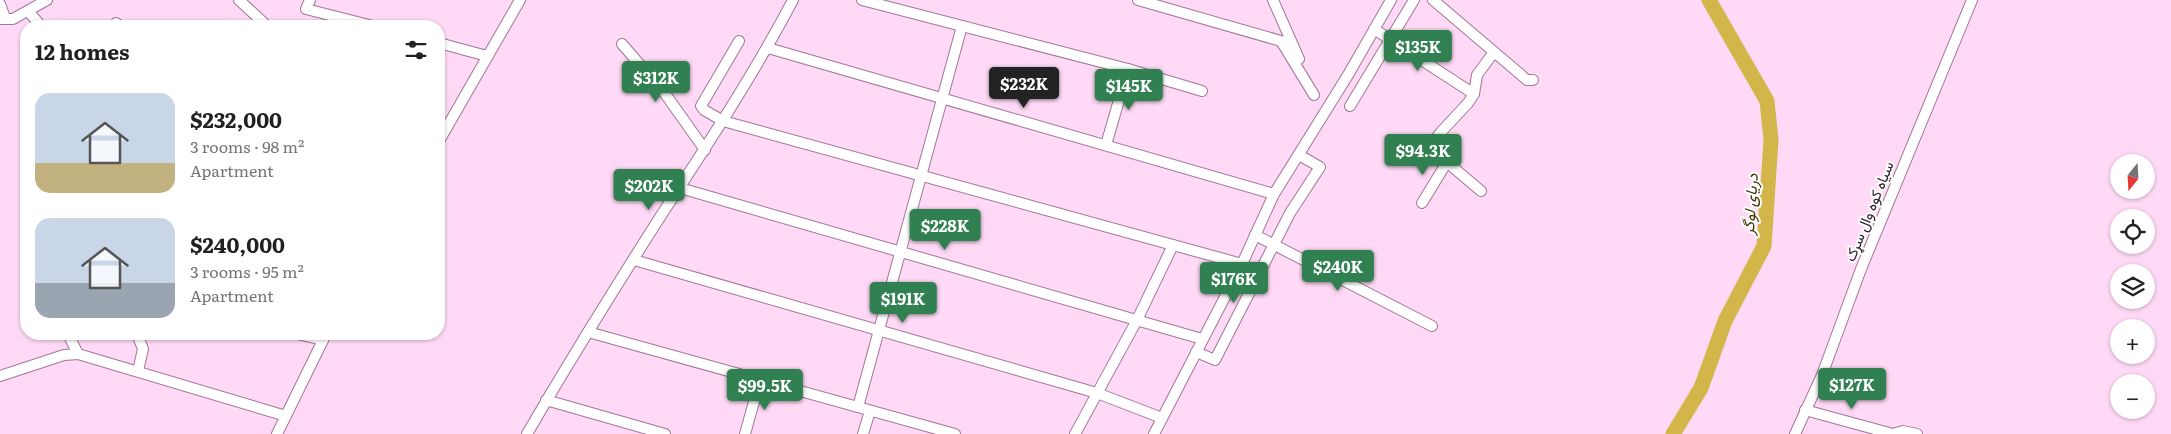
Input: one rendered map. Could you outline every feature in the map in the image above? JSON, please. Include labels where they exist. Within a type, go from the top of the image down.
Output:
[{"type":"street","points":[[0,4],[2,19],[13,19],[47,0]]},
{"type":"street","points":[[239,0],[261,20]]},
{"type":"street","points":[[310,0],[306,9],[349,20]]},
{"type":"street","points":[[445,122],[520,0]]},
{"type":"street","points":[[526,434],[588,332],[705,150],[757,62],[768,48],[793,0]]},
{"type":"street","points":[[862,0],[1128,69],[1202,91]]},
{"type":"street","points":[[1138,0],[1281,41],[1326,111]]},
{"type":"street","points":[[1273,0],[1314,95]]},
{"type":"street","points":[[1154,434],[1242,264],[1274,194],[1326,111],[1391,0]]},
{"type":"street","points":[[1350,106],[1414,0]]},
{"type":"street","points":[[1433,0],[1528,80],[1533,80]]},
{"type":"street","name":"سیاه کوه وال سړک","points":[[1795,434],[1822,375],[1864,260],[1972,0]]},
{"type":"street","points":[[28,11],[36,20]]},
{"type":"street","points":[[858,407],[962,26]]},
{"type":"street","points":[[1374,29],[1474,94]]},
{"type":"street","points":[[739,41],[701,106],[704,110],[723,121],[1242,264]]},
{"type":"street","points":[[622,44],[666,95],[705,150]]},
{"type":"street","points":[[445,45],[487,56]]},
{"type":"street","points":[[768,48],[1274,194]]},
{"type":"street","points":[[1481,191],[1429,147],[1474,94],[1477,75],[1494,52]]},
{"type":"street","points":[[1106,145],[1128,69]]},
{"type":"street","points":[[1196,352],[1215,360],[1273,244],[1290,213],[1320,167],[1299,155]]},
{"type":"street","points":[[1422,203],[1446,162]]},
{"type":"street","points":[[680,188],[1202,339]]},
{"type":"street","points":[[1255,236],[1432,326]]},
{"type":"street","points":[[1075,434],[1138,320],[1173,245]]},
{"type":"street","points":[[634,260],[1097,393],[1162,418]]},
{"type":"street","points":[[588,332],[955,434]]},
{"type":"street","points":[[71,340],[78,354]]},
{"type":"street","points":[[138,371],[143,349],[139,340]]},
{"type":"street","points":[[277,434],[324,340]]},
{"type":"street","points":[[0,376],[64,355],[78,354],[286,416]]},
{"type":"street","points":[[745,434],[760,380]]},
{"type":"street","points":[[546,400],[665,434]]},
{"type":"street","points":[[1805,410],[1893,434],[1903,431],[1917,434]]},
{"type":"street","points":[[863,434],[870,411]]},
{"type":"waterway","name":"دریای لوگر","points":[[1673,434],[1701,388],[1725,321],[1764,246],[1771,140],[1767,101],[1709,0]]}]
